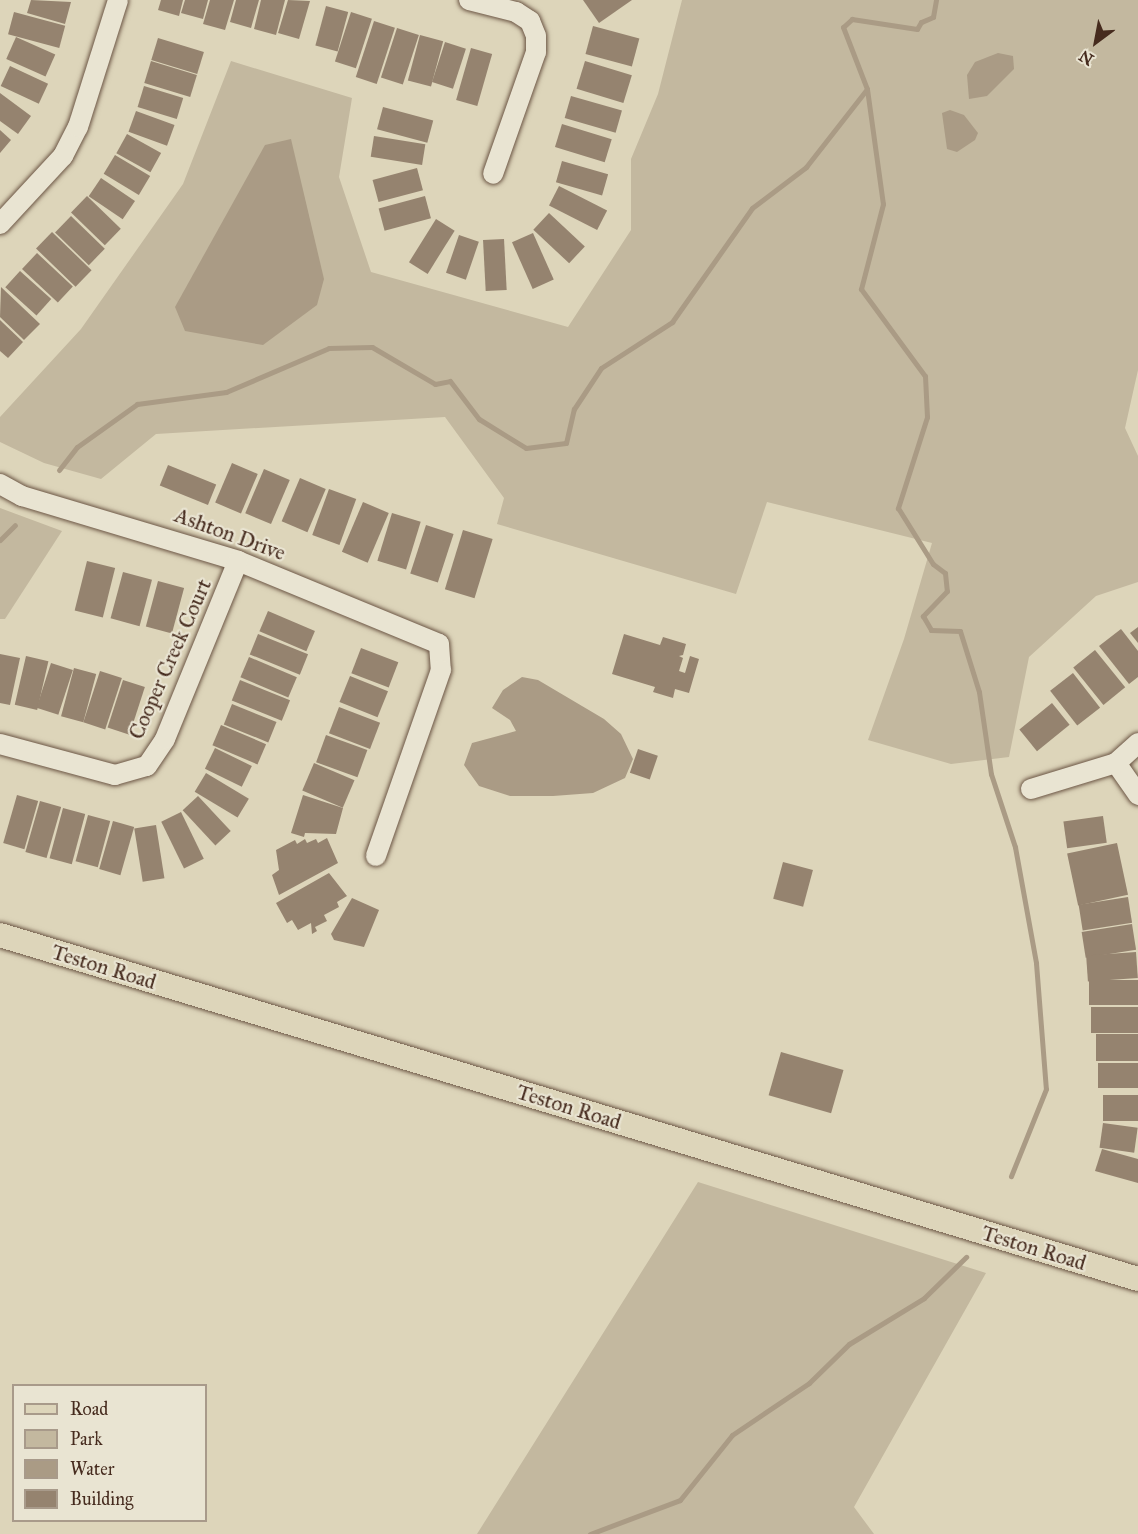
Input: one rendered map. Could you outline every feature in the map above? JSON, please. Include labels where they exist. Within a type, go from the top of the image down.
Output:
[{"type":"main road","name":"Teston Road","points":[[0,935],[1138,1279]]},
{"type":"street","points":[[0,224],[63,156],[73,137],[118,0]]},
{"type":"street","points":[[469,0],[516,12],[530,21],[537,36],[536,52],[493,174]]},
{"type":"street","name":"Ashton Drive","points":[[0,484],[22,496],[163,535],[238,561],[439,644],[441,670],[376,856]]},
{"type":"street","name":"Cooper Creek Court","points":[[0,744],[115,775],[147,766],[165,739],[238,561]]},
{"type":"street","points":[[1031,789],[1116,763],[1138,743]]},
{"type":"street","points":[[1116,763],[1138,795]]},
{"type":"green space","points":[[682,0],[1138,0],[1138,370],[1125,428],[1138,456],[1138,582],[1096,596],[1029,657],[1009,757],[951,764],[868,740],[904,639],[932,543],[767,502],[736,594],[497,524],[504,498],[445,417],[156,434],[101,479],[44,463],[0,442],[0,417],[81,329],[183,184],[231,61],[352,98],[339,177],[371,272],[568,327],[631,230],[631,159],[658,94]]},
{"type":"green space","points":[[0,508],[62,531],[5,619],[0,619]]},
{"type":"green space","points":[[698,1182],[986,1273],[854,1507],[874,1534],[477,1534]]},
{"type":"water","points":[[998,53],[1013,56],[1014,69],[987,96],[969,99],[967,75],[975,62]]},
{"type":"water","points":[[950,110],[964,115],[978,133],[975,140],[957,152],[947,149],[942,113]]},
{"type":"water","points":[[291,139],[324,279],[317,305],[263,345],[185,331],[175,307],[265,145]]},
{"type":"water","points":[[522,677],[538,680],[604,719],[621,734],[633,759],[625,778],[593,793],[553,796],[510,796],[479,786],[464,765],[472,743],[516,731],[510,720],[492,708],[503,690]]},
{"type":"building","points":[[31,0],[71,2],[65,24],[27,13]]},
{"type":"building","points":[[161,0],[183,0],[179,16],[158,10]]},
{"type":"building","points":[[185,0],[208,0],[203,19],[181,13]]},
{"type":"building","points":[[210,0],[234,0],[225,30],[203,24]]},
{"type":"building","points":[[236,0],[259,0],[251,28],[230,22]]},
{"type":"building","points":[[261,0],[285,0],[276,35],[254,29]]},
{"type":"building","points":[[288,0],[310,1],[299,39],[278,33]]},
{"type":"building","points":[[583,0],[632,0],[599,23]]},
{"type":"building","points":[[326,6],[348,12],[338,52],[315,46]]},
{"type":"building","points":[[14,12],[65,26],[59,48],[8,34]]},
{"type":"building","points":[[351,12],[372,19],[356,68],[335,61]]},
{"type":"building","points":[[374,21],[395,28],[377,84],[356,77]]},
{"type":"building","points":[[593,26],[639,38],[632,66],[585,54]]},
{"type":"building","points":[[397,28],[419,35],[403,85],[381,77]]},
{"type":"building","points":[[420,35],[443,41],[431,87],[408,80]]},
{"type":"building","points":[[16,37],[55,54],[46,76],[6,59]]},
{"type":"building","points":[[158,38],[204,52],[197,74],[151,60]]},
{"type":"building","points":[[445,42],[466,49],[453,89],[432,82]]},
{"type":"building","points":[[471,48],[492,54],[477,106],[456,100]]},
{"type":"building","points":[[151,61],[197,75],[190,97],[144,83]]},
{"type":"building","points":[[585,61],[632,75],[623,103],[577,89]]},
{"type":"building","points":[[10,66],[48,84],[39,104],[1,86]]},
{"type":"building","points":[[144,86],[183,98],[177,119],[138,107]]},
{"type":"building","points":[[0,93],[31,116],[18,134],[0,121]]},
{"type":"building","points":[[571,96],[622,111],[616,133],[565,118]]},
{"type":"building","points":[[383,107],[433,120],[427,143],[377,129]]},
{"type":"building","points":[[136,111],[175,125],[167,146],[128,132]]},
{"type":"building","points":[[562,124],[612,139],[605,162],[555,147]]},
{"type":"building","points":[[0,130],[11,140],[0,153]]},
{"type":"building","points":[[127,134],[161,153],[150,172],[116,153]]},
{"type":"building","points":[[374,136],[425,144],[422,165],[371,157]]},
{"type":"building","points":[[115,155],[150,176],[139,195],[104,174]]},
{"type":"building","points":[[562,161],[608,174],[602,195],[556,182]]},
{"type":"building","points":[[417,168],[423,190],[379,202],[373,180]]},
{"type":"building","points":[[101,178],[135,201],[123,219],[89,196]]},
{"type":"building","points":[[559,186],[607,211],[597,230],[549,206]]},
{"type":"building","points":[[87,196],[121,229],[105,245],[71,213]]},
{"type":"building","points":[[425,196],[431,218],[385,231],[379,208]]},
{"type":"building","points":[[549,213],[585,246],[569,263],[533,230]]},
{"type":"building","points":[[71,216],[105,249],[89,265],[55,233]]},
{"type":"building","points":[[436,219],[455,231],[428,274],[409,262]]},
{"type":"building","points":[[52,232],[92,270],[76,287],[36,249]]},
{"type":"building","points":[[533,233],[554,280],[533,289],[512,242]]},
{"type":"building","points":[[459,235],[479,242],[466,280],[446,273]]},
{"type":"building","points":[[504,239],[507,290],[486,291],[483,240]]},
{"type":"building","points":[[37,253],[73,286],[58,303],[22,269]]},
{"type":"building","points":[[20,271],[51,299],[36,315],[5,287]]},
{"type":"building","points":[[1,287],[40,324],[24,340],[0,317]]},
{"type":"building","points":[[0,320],[23,342],[8,358],[0,351]]},
{"type":"building","points":[[232,463],[258,474],[241,514],[215,503]]},
{"type":"building","points":[[168,465],[216,484],[208,505],[160,485]]},
{"type":"building","points":[[264,469],[290,480],[271,524],[245,513]]},
{"type":"building","points":[[300,478],[326,489],[307,532],[282,521]]},
{"type":"building","points":[[329,489],[356,499],[339,545],[312,535]]},
{"type":"building","points":[[363,502],[389,513],[368,563],[342,552]]},
{"type":"building","points":[[392,513],[421,522],[406,570],[377,561]]},
{"type":"building","points":[[426,525],[454,534],[438,582],[410,574]]},
{"type":"building","points":[[463,530],[493,539],[475,598],[445,589]]},
{"type":"building","points":[[87,561],[115,568],[103,618],[75,610]]},
{"type":"building","points":[[123,572],[152,580],[140,626],[111,618]]},
{"type":"building","points":[[158,581],[184,588],[172,633],[146,626]]},
{"type":"building","points":[[268,611],[315,631],[306,651],[259,631]]},
{"type":"building","points":[[1138,627],[1138,643],[1130,633]]},
{"type":"building","points":[[1121,629],[1138,651],[1138,677],[1129,684],[1099,646]]},
{"type":"building","points":[[258,634],[308,654],[300,675],[250,654]]},
{"type":"building","points":[[624,634],[660,645],[663,637],[686,644],[683,655],[679,656],[683,658],[679,671],[685,673],[690,656],[699,659],[689,693],[675,689],[673,698],[653,692],[655,687],[612,674]]},
{"type":"building","points":[[361,648],[398,662],[389,688],[351,673]]},
{"type":"building","points":[[1095,650],[1125,687],[1103,705],[1073,668]]},
{"type":"building","points":[[0,654],[20,658],[10,705],[0,703]]},
{"type":"building","points":[[26,656],[48,661],[37,710],[15,705]]},
{"type":"building","points":[[249,657],[297,677],[288,698],[240,677]]},
{"type":"building","points":[[51,663],[73,670],[58,715],[36,708]]},
{"type":"building","points":[[74,668],[96,674],[83,722],[61,716]]},
{"type":"building","points":[[100,671],[122,678],[105,729],[83,722]]},
{"type":"building","points":[[1073,673],[1100,708],[1077,726],[1050,691]]},
{"type":"building","points":[[350,676],[388,691],[378,717],[340,702]]},
{"type":"building","points":[[123,680],[145,687],[129,735],[108,728]]},
{"type":"building","points":[[240,680],[290,700],[282,721],[232,700]]},
{"type":"building","points":[[1052,703],[1070,725],[1037,751],[1019,729]]},
{"type":"building","points":[[232,704],[277,722],[268,742],[224,724]]},
{"type":"building","points":[[339,707],[380,723],[370,749],[329,733]]},
{"type":"building","points":[[221,725],[266,744],[258,764],[212,745]]},
{"type":"building","points":[[326,735],[367,750],[357,777],[316,762]]},
{"type":"building","points":[[215,748],[252,766],[242,787],[205,769]]},
{"type":"building","points":[[638,749],[658,756],[650,779],[630,773]]},
{"type":"building","points":[[314,763],[355,780],[343,808],[302,791]]},
{"type":"building","points":[[206,773],[249,799],[238,818],[195,792]]},
{"type":"building","points":[[17,795],[38,801],[24,849],[3,843]]},
{"type":"building","points":[[303,795],[343,808],[336,834],[305,833],[304,837],[291,833]]},
{"type":"building","points":[[198,796],[231,831],[215,845],[183,810]]},
{"type":"building","points":[[40,801],[61,807],[47,858],[25,852]]},
{"type":"building","points":[[63,808],[85,814],[72,864],[50,858]]},
{"type":"building","points":[[181,812],[204,859],[184,868],[161,822]]},
{"type":"building","points":[[88,815],[110,821],[98,867],[76,861]]},
{"type":"building","points":[[1103,816],[1107,843],[1067,848],[1063,822]]},
{"type":"building","points":[[113,821],[134,827],[120,875],[99,869]]},
{"type":"building","points":[[156,825],[164,878],[143,882],[134,828]]},
{"type":"building","points":[[327,838],[338,863],[279,895],[272,875],[279,870],[276,850],[295,840],[297,844],[305,839],[307,843],[316,839],[318,843]]},
{"type":"building","points":[[1117,843],[1128,895],[1078,905],[1067,854]]},
{"type":"building","points":[[783,862],[813,870],[803,907],[773,899]]},
{"type":"building","points":[[329,873],[347,896],[337,902],[339,907],[324,915],[327,921],[315,927],[317,931],[312,934],[311,923],[298,930],[292,920],[287,923],[276,903]]},
{"type":"building","points":[[1128,897],[1132,923],[1083,931],[1079,905]]},
{"type":"building","points":[[352,898],[379,910],[364,947],[334,940],[331,934]]},
{"type":"building","points":[[1132,924],[1136,950],[1086,958],[1082,932]]},
{"type":"building","points":[[1136,952],[1138,978],[1088,981],[1086,955]]},
{"type":"building","points":[[1089,980],[1138,980],[1138,1005],[1089,1005]]},
{"type":"building","points":[[1091,1007],[1138,1007],[1138,1033],[1091,1033]]},
{"type":"building","points":[[1096,1034],[1138,1034],[1138,1061],[1096,1061]]},
{"type":"building","points":[[781,1052],[843,1070],[831,1113],[769,1095]]},
{"type":"building","points":[[1098,1063],[1138,1063],[1138,1088],[1098,1088]]},
{"type":"building","points":[[1103,1095],[1138,1095],[1138,1121],[1103,1121]]},
{"type":"building","points":[[1103,1123],[1138,1128],[1134,1153],[1100,1148]]},
{"type":"building","points":[[1102,1149],[1138,1159],[1138,1183],[1095,1171]]},
{"type":"waterway","points":[[936,0],[933,17],[921,22],[917,29],[852,19],[843,27],[867,89],[883,204],[861,289],[925,376],[927,417],[898,508],[933,564],[945,573],[947,591],[923,616],[931,630],[960,631],[979,692],[991,774],[1015,847],[1036,963],[1046,1089],[1011,1176]]},
{"type":"waterway","points":[[59,470],[77,447],[137,404],[226,392],[329,348],[372,347],[435,384],[450,381],[479,419],[526,448],[566,443],[574,409],[601,368],[672,322],[752,208],[806,167],[867,89]]},
{"type":"waterway","points":[[0,540],[15,525]]},
{"type":"waterway","points":[[590,1534],[680,1500],[732,1435],[809,1383],[849,1344],[924,1298],[966,1257]]}]
